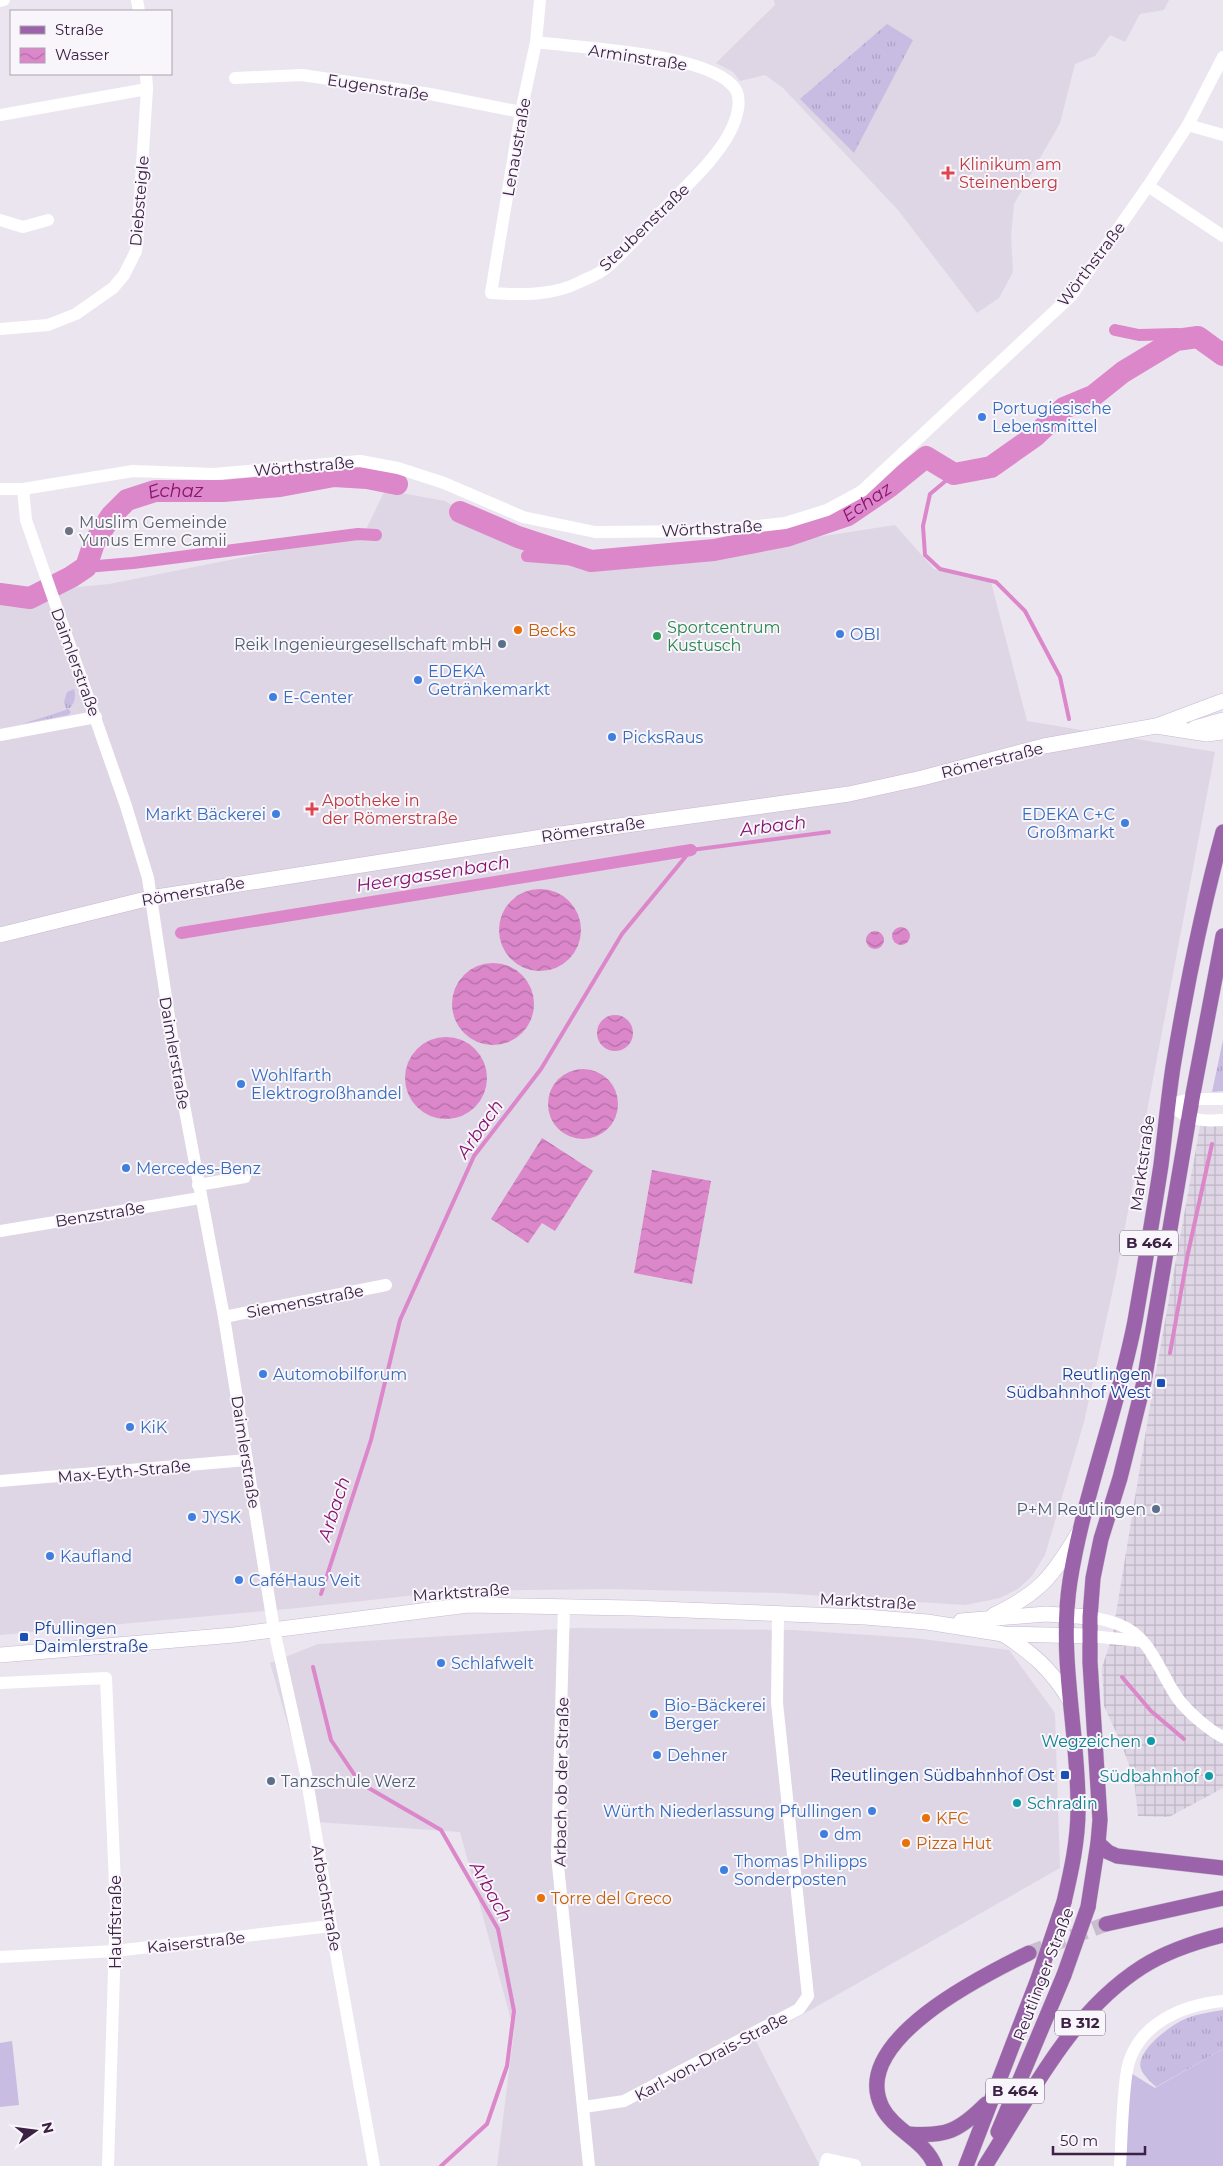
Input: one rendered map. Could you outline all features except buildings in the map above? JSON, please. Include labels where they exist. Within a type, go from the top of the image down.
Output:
[{"type":"main road","points":[[1156,726],[1223,701]]},
{"type":"main road","name":"Römerstraße","points":[[1186,730],[1223,720]]},
{"type":"main road","name":"Römerstraße","points":[[0,935],[150,898],[560,834],[849,794],[922,778],[1044,746],[1156,726],[1207,734],[1223,732]]},
{"type":"main road","points":[[1207,734],[1223,744]]},
{"type":"main road","name":"Marktstraße","points":[[0,1655],[274,1630],[468,1605],[564,1606],[778,1614],[927,1622],[1003,1634],[1067,1634],[1070,1583],[1080,1531],[1120,1388],[1132,1334],[1149,1243],[1168,1104],[1184,1008],[1208,890],[1223,832]]},
{"type":"main road","name":"B 464","points":[[1090,1636],[1093,1578],[1101,1539],[1120,1478],[1145,1374],[1192,1099],[1223,936]]},
{"type":"main road","points":[[986,1619],[1012,1606],[1038,1589],[1060,1565],[1080,1531]]},
{"type":"main road","points":[[1067,1614],[1090,1617]]},
{"type":"main road","name":"Marktstraße","points":[[927,1622],[1067,1614]]},
{"type":"main road","points":[[1003,1634],[1028,1650],[1047,1667],[1070,1700]]},
{"type":"main road","points":[[1067,1634],[1090,1636]]},
{"type":"main road","name":"Reutlinger Straße","points":[[966,2166],[1038,1979],[1064,1902],[1074,1856],[1078,1812],[1077,1775],[1070,1700],[1067,1634]]},
{"type":"main road","name":"Reutlinger Straße","points":[[984,2166],[1064,1975],[1088,1907],[1098,1843],[1098,1791],[1090,1636]]},
{"type":"main road","points":[[1098,1843],[1108,1852],[1118,1856],[1223,1868]]},
{"type":"main road","points":[[1106,1924],[1223,1898]]},
{"type":"main road","points":[[1187,1906],[1223,1906]]},
{"type":"main road","name":"B 312","points":[[984,2166],[1074,2029],[1091,2009],[1108,1993],[1142,1967],[1182,1947],[1223,1935]]},
{"type":"main road","points":[[935,2166],[921,2146],[892,2120],[882,2106],[878,2090],[879,2072],[885,2056],[897,2040],[930,2011],[984,1976],[1029,1952]]},
{"type":"main road","points":[[908,2134],[942,2134],[957,2128],[968,2122],[991,2098]]},
{"type":"street","points":[[0,1],[4,0]]},
{"type":"street","name":"Lenaustraße","points":[[491,293],[521,112],[536,42],[540,0]]},
{"type":"street","name":"Arminstraße","points":[[536,42],[668,58],[721,75],[734,87]]},
{"type":"street","name":"Wörthstraße","points":[[0,489],[23,490],[133,471],[214,474],[360,461],[398,468],[444,483],[523,517],[595,532],[715,531],[784,523],[827,510],[862,492],[1071,296],[1188,125],[1223,57]]},
{"type":"street","name":"Diebsteigle","points":[[0,329],[48,325],[76,314],[113,288],[124,275],[136,251],[137,243],[148,89],[146,75]]},
{"type":"street","name":"Eugenstraße","points":[[235,78],[302,75],[430,94],[521,112]]},
{"type":"street","name":"Steubenstraße","points":[[491,293],[532,295],[578,284],[605,269],[704,167],[729,135],[739,102],[734,87]]},
{"type":"street","points":[[0,115],[148,89]]},
{"type":"street","points":[[1188,125],[1223,135]]},
{"type":"street","points":[[1148,186],[1223,236]]},
{"type":"street","points":[[0,220],[23,227],[48,220]]},
{"type":"street","name":"Daimlerstraße","points":[[23,490],[26,520],[96,717],[148,878],[200,1198],[224,1317],[274,1630]]},
{"type":"street","points":[[0,735],[96,717]]},
{"type":"street","points":[[1168,1104],[1192,1099],[1223,1098]]},
{"type":"street","points":[[1168,1104],[1189,1118],[1211,1121],[1223,1120]]},
{"type":"street","points":[[198,1185],[245,1177]]},
{"type":"street","name":"Benzstraße","points":[[0,1231],[200,1198]]},
{"type":"street","name":"Siemensstraße","points":[[224,1317],[386,1285]]},
{"type":"street","name":"Max-Eyth-Straße","points":[[0,1481],[247,1460]]},
{"type":"street","name":"Arbach ob der Straße","points":[[564,1606],[557,1856],[589,2166]]},
{"type":"street","name":"Karl-von-Drais-Straße","points":[[584,2107],[624,2101],[799,2009],[808,1996],[777,1703],[778,1614]]},
{"type":"street","points":[[1090,1617],[1121,1625],[1141,1641],[1154,1656],[1179,1700],[1214,1734],[1223,1737]]},
{"type":"street","name":"Arbachstraße","points":[[274,1630],[306,1774],[374,2166]]},
{"type":"street","points":[[1090,1636],[1141,1641]]},
{"type":"street","name":"Hauffstraße","points":[[0,1683],[106,1678],[112,1804],[115,1951],[108,2166]]},
{"type":"street","name":"Kaiserstraße","points":[[0,1957],[115,1951],[331,1926]]},
{"type":"street","points":[[1120,2166],[1127,2069],[1136,2049],[1153,2027],[1176,2012],[1195,2005],[1223,2001]]},
{"type":"street","points":[[824,2166],[827,2160],[855,2165]]},
{"type":"shaded area","name":"Klinikum am Steinenberg","points":[[774,0],[1169,0],[1164,10],[1140,14],[1125,42],[1110,35],[1095,56],[1075,64],[1060,123],[1014,204],[1011,236],[1013,272],[999,298],[977,313],[898,210],[783,88],[765,75],[740,81],[733,72],[716,63],[775,5]]},
{"type":"shaded area","points":[[385,490],[445,501],[521,548],[655,562],[895,525],[934,569],[991,582],[1027,721],[1215,752],[1115,1280],[1084,1422],[1045,1555],[1032,1576],[1018,1589],[1000,1598],[965,1605],[779,1593],[609,1589],[453,1591],[298,1608],[0,1635],[0,593],[109,584],[285,549],[362,538]]},
{"type":"shaded area","points":[[1202,1115],[1223,1115],[1223,1788],[1169,1817],[1138,1816],[1134,1779],[1121,1743],[1104,1706],[1102,1667],[1112,1638],[1153,1388]]},
{"type":"shaded area","points":[[575,1628],[793,1630],[914,1638],[1009,1650],[1055,1713],[1060,1868],[756,2041],[820,2166],[497,2166],[514,2031],[460,1832],[316,1822],[270,1663],[318,1644]]},
{"type":"green space","points":[[887,24],[913,40],[854,153],[800,99]]},
{"type":"green space","points":[[74,689],[74,701],[70,708],[66,708],[64,702],[67,692]]},
{"type":"green space","points":[[67,708],[71,712],[68,715],[22,724],[66,710]]},
{"type":"green space","points":[[1223,1040],[1223,1091],[1212,1092]]},
{"type":"green space","points":[[1223,2010],[1223,2049],[1156,2087],[1145,2076],[1141,2069],[1143,2054],[1163,2033],[1185,2019],[1199,2014]]},
{"type":"green space","points":[[12,2041],[19,2105],[0,2107],[0,2043]]},
{"type":"green space","points":[[1223,2049],[1223,2166],[1122,2166],[1129,2072],[1155,2088]]},
{"type":"water","points":[[540,889],[556,892],[569,901],[578,914],[581,930],[578,946],[569,959],[556,968],[540,971],[524,968],[511,959],[502,946],[499,930],[502,914],[511,901],[524,892]]},
{"type":"water","points":[[897,927],[905,927],[910,932],[908,943],[897,945],[892,940],[892,932]]},
{"type":"water","points":[[871,931],[879,931],[884,936],[882,947],[871,949],[866,944],[866,936]]},
{"type":"water","points":[[493,963],[509,966],[522,975],[531,988],[534,1004],[531,1020],[522,1033],[509,1042],[493,1045],[477,1042],[464,1033],[455,1020],[452,1004],[455,988],[464,975],[477,966]]},
{"type":"water","points":[[615,1015],[622,1016],[628,1020],[632,1026],[632,1040],[628,1046],[622,1050],[615,1051],[608,1050],[602,1046],[598,1040],[597,1033],[598,1026],[602,1020],[608,1016]]},
{"type":"water","points":[[446,1037],[462,1040],[475,1049],[484,1062],[487,1078],[484,1094],[475,1107],[462,1116],[446,1119],[430,1116],[417,1107],[408,1094],[405,1078],[408,1062],[417,1049],[430,1040]]},
{"type":"water","points":[[583,1069],[596,1072],[608,1079],[615,1091],[618,1104],[615,1117],[608,1129],[596,1136],[583,1139],[570,1136],[558,1129],[551,1117],[548,1104],[551,1091],[558,1079],[570,1072]]},
{"type":"water","points":[[542,1138],[593,1171],[555,1231],[542,1223],[528,1243],[491,1219]]},
{"type":"water","points":[[652,1170],[711,1181],[692,1284],[634,1273]]},
{"type":"waterway","points":[[1115,330],[1139,335],[1176,334],[1198,337]]},
{"type":"waterway","name":"Echaz","points":[[460,512],[518,537],[591,561],[714,550],[786,536],[848,515],[889,487],[926,457],[954,474],[991,467],[1035,436],[1064,408],[1093,396],[1123,372],[1176,340],[1198,337],[1223,355]]},
{"type":"waterway","name":"Arbach","points":[[954,474],[930,494],[923,526],[925,555],[940,569],[996,582],[1025,611],[1060,677],[1069,719]]},
{"type":"waterway","name":"Echaz","points":[[0,594],[30,598],[71,577],[86,567],[94,543],[111,516],[127,500],[155,491],[223,491],[280,486],[334,476],[367,478],[397,484]]},
{"type":"waterway","points":[[86,567],[133,563],[358,534],[376,535]]},
{"type":"waterway","points":[[527,556],[591,561]]},
{"type":"waterway","name":"Arbach","points":[[321,1594],[371,1440],[400,1320],[474,1156],[541,1069],[622,934],[691,850],[829,832]]},
{"type":"waterway","name":"Heergassenbach","points":[[181,933],[691,850]]},
{"type":"waterway","points":[[1170,1353],[1188,1253],[1212,1144]]},
{"type":"waterway","name":"Arbach","points":[[313,1667],[331,1740],[360,1783],[441,1830],[498,1929],[514,2011],[507,2066],[487,2124],[441,2166]]},
{"type":"waterway","points":[[1122,1677],[1151,1711],[1184,1739]]},
{"type":"tunnel","points":[[1029,1953],[1106,1924]]},
{"type":"place","name":"Klinikum am Steinenberg","points":[[948,173]]},
{"type":"place","name":"Portugiesische Lebensmittel","points":[[982,417]]},
{"type":"place","name":"Muslim Gemeinde Yunus Emre Camii","points":[[69,531]]},
{"type":"place","name":"Becks","points":[[518,630]]},
{"type":"place","name":"OBI","points":[[840,634]]},
{"type":"place","name":"Sportcentrum Kustusch","points":[[657,636]]},
{"type":"place","name":"Reik Ingenieurgesellschaft mbH","points":[[502,644]]},
{"type":"place","name":"EDEKA Getränkemarkt","points":[[418,680]]},
{"type":"place","name":"E-Center","points":[[273,697]]},
{"type":"place","name":"PicksRaus","points":[[612,737]]},
{"type":"place","name":"Apotheke in der Römerstraße","points":[[312,809]]},
{"type":"place","name":"Markt Bäckerei","points":[[276,814]]},
{"type":"place","name":"EDEKA C+C Großmarkt","points":[[1125,823]]},
{"type":"place","name":"Wohlfarth Elektrogroßhandel","points":[[241,1084]]},
{"type":"place","name":"Mercedes-Benz","points":[[126,1168]]},
{"type":"place","name":"Automobilforum","points":[[263,1374]]},
{"type":"place","name":"Reutlingen Südbahnhof West","points":[[1161,1383]]},
{"type":"place","name":"KiK","points":[[130,1427]]},
{"type":"place","name":"P+M Reutlingen","points":[[1156,1509]]},
{"type":"place","name":"JYSK","points":[[192,1517]]},
{"type":"place","name":"Kaufland","points":[[50,1556]]},
{"type":"place","name":"CaféHaus Veit","points":[[239,1580]]},
{"type":"place","name":"Pfullingen Daimlerstraße","points":[[24,1637]]},
{"type":"place","name":"Schlafwelt","points":[[441,1663]]},
{"type":"place","name":"Bio-Bäckerei Berger","points":[[654,1714]]},
{"type":"place","name":"Wegzeichen","points":[[1151,1741]]},
{"type":"place","name":"Dehner","points":[[657,1755]]},
{"type":"place","name":"Reutlingen Südbahnhof Ost","points":[[1065,1775]]},
{"type":"place","name":"Südbahnhof","points":[[1209,1776]]},
{"type":"place","name":"Tanzschule Werz","points":[[271,1781]]},
{"type":"place","name":"Schradin","points":[[1017,1803]]},
{"type":"place","name":"Würth Niederlassung Pfullingen","points":[[872,1811]]},
{"type":"place","name":"KFC","points":[[926,1818]]},
{"type":"place","name":"dm","points":[[824,1834]]},
{"type":"place","name":"Pizza Hut","points":[[906,1843]]},
{"type":"place","name":"Thomas Philipps Sonderposten","points":[[724,1870]]},
{"type":"place","name":"Torre del Greco","points":[[541,1898]]}]
